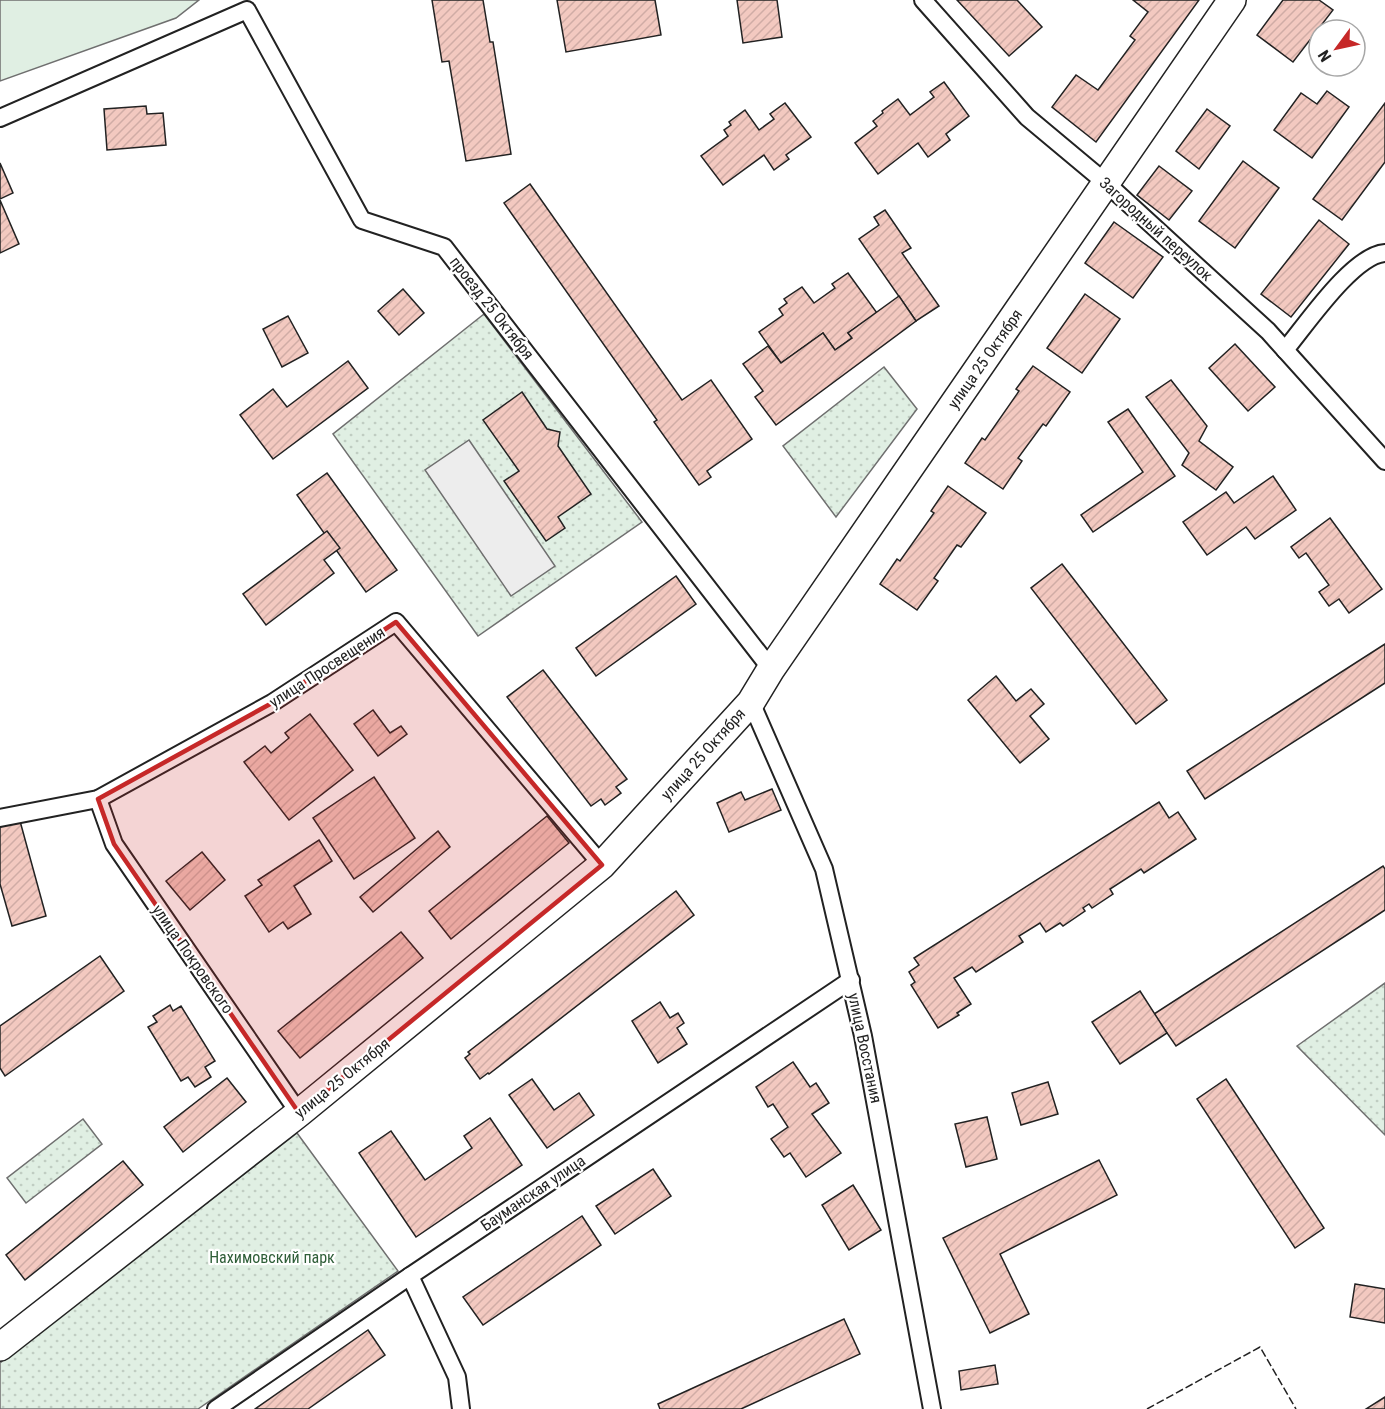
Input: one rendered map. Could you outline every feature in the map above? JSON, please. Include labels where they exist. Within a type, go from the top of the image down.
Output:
[{"type":"main road","name":"улица 25 Октября","points":[[0,1347],[300,1113],[602,864],[751,702],[771,669],[1232,0]]},
{"type":"street","name":"Загородный переулок","points":[[923,0],[1027,117],[1106,183],[1268,331],[1385,461]]},
{"type":"street","name":"проезд 25 Октября","points":[[0,118],[245,5],[362,219],[444,247],[771,669]]},
{"type":"street","points":[[1285,350],[1360,263],[1377,254],[1385,253]]},
{"type":"street","name":"улица Просвещения","points":[[0,818],[98,798],[272,703],[396,622],[602,864]]},
{"type":"street","name":"улица Восстания","points":[[751,702],[824,869],[851,980],[876,1101],[932,1409]]},
{"type":"street","name":"улица Покровского","points":[[98,798],[114,844],[300,1113]]},
{"type":"street","name":"Бауманская улица","points":[[216,1409],[851,980]]},
{"type":"street","points":[[410,1276],[457,1377],[461,1409]]},
{"type":"highlighted area","points":[[396,622],[602,865],[299,1113],[114,844],[98,799],[272,703]]},
{"type":"green space","points":[[0,0],[199,0],[176,18],[0,81]]},
{"type":"green space","points":[[484,314],[642,522],[478,636],[333,434]]},
{"type":"green space","points":[[884,367],[917,409],[836,517],[783,446]]},
{"type":"green space","points":[[1385,983],[1385,1135],[1297,1046]]},
{"type":"green space","points":[[83,1119],[102,1144],[26,1203],[7,1178]]},
{"type":"green space","name":"Нахимовский парк","points":[[297,1133],[398,1271],[198,1409],[0,1409],[0,1363]]},
{"type":"shaded area","points":[[469,440],[555,566],[511,596],[425,470]]},
{"type":"building","points":[[432,0],[483,0],[490,42],[493,42],[511,154],[466,161],[449,61],[442,62]]},
{"type":"building","points":[[557,0],[655,0],[661,35],[566,52]]},
{"type":"building","points":[[737,0],[777,0],[782,37],[743,43]]},
{"type":"building","points":[[957,0],[1017,0],[1042,27],[1009,56]]},
{"type":"building","points":[[1133,0],[1199,0],[1096,142],[1052,107],[1076,75],[1098,90],[1135,40],[1130,36],[1148,12]]},
{"type":"building","points":[[1283,0],[1319,0],[1333,10],[1327,18],[1307,18],[1307,44],[1293,62],[1257,35]]},
{"type":"building","points":[[944,82],[969,116],[946,134],[950,140],[928,157],[918,143],[878,174],[855,143],[877,126],[873,121],[898,99],[910,115],[934,97],[930,92]]},
{"type":"building","points":[[1327,91],[1349,107],[1312,158],[1274,130],[1301,93],[1317,104]]},
{"type":"building","points":[[785,103],[811,137],[786,155],[789,159],[774,170],[764,155],[723,185],[701,156],[728,136],[724,130],[731,125],[729,122],[745,110],[759,130],[774,119],[770,114]]},
{"type":"building","points":[[1385,103],[1385,162],[1342,220],[1313,199]]},
{"type":"building","points":[[146,106],[147,114],[163,113],[166,145],[107,150],[104,109]]},
{"type":"building","points":[[1207,109],[1230,126],[1199,169],[1176,151]]},
{"type":"building","points":[[1243,161],[1279,188],[1235,248],[1199,221]]},
{"type":"building","points":[[0,163],[13,193],[0,199]]},
{"type":"building","points":[[1159,166],[1192,191],[1169,220],[1137,195]]},
{"type":"building","points":[[530,184],[682,400],[711,380],[752,439],[707,471],[711,477],[699,485],[654,422],[657,420],[504,203]]},
{"type":"building","points":[[0,200],[19,244],[0,253]]},
{"type":"building","points":[[885,210],[911,248],[902,253],[939,306],[916,321],[859,239],[879,225],[874,217]]},
{"type":"building","points":[[1319,220],[1349,244],[1291,317],[1261,294]]},
{"type":"building","points":[[1114,222],[1163,257],[1133,298],[1085,263]]},
{"type":"building","points":[[848,273],[877,313],[848,333],[852,338],[835,350],[823,333],[781,363],[759,332],[783,315],[779,309],[787,303],[784,299],[802,287],[814,303],[835,288],[832,284]]},
{"type":"building","points":[[403,289],[424,313],[399,335],[378,311]]},
{"type":"building","points":[[1085,294],[1120,319],[1082,373],[1047,348]]},
{"type":"building","points":[[899,296],[916,321],[776,425],[755,397],[763,391],[743,364],[768,346],[781,363],[823,333],[835,350],[852,338],[848,333]]},
{"type":"building","points":[[288,316],[308,353],[282,367],[263,329]]},
{"type":"building","points":[[1235,344],[1275,387],[1248,411],[1209,368]]},
{"type":"building","points":[[348,361],[368,388],[273,459],[240,415],[273,389],[287,407]]},
{"type":"building","points":[[1033,366],[1070,392],[1046,426],[1043,424],[1018,458],[1022,461],[1003,489],[965,463],[982,438],[985,440],[1019,391],[1016,389]]},
{"type":"building","points":[[1171,380],[1207,426],[1199,441],[1233,467],[1216,490],[1182,465],[1189,453],[1146,397]]},
{"type":"building","points":[[522,392],[547,429],[560,432],[558,446],[591,494],[558,517],[565,528],[546,541],[504,481],[519,471],[483,420]]},
{"type":"building","points":[[1128,409],[1175,476],[1093,532],[1081,515],[1143,472],[1108,422]]},
{"type":"building","points":[[327,473],[397,570],[366,592],[297,495]]},
{"type":"building","points":[[1273,476],[1296,510],[1255,539],[1246,527],[1207,555],[1183,522],[1226,492],[1234,503]]},
{"type":"building","points":[[948,486],[986,513],[961,547],[957,545],[934,578],[938,581],[917,610],[880,584],[897,559],[900,561],[934,513],[931,511]]},
{"type":"building","points":[[1330,518],[1382,589],[1349,613],[1339,599],[1329,606],[1319,592],[1329,585],[1306,553],[1299,558],[1291,547]]},
{"type":"building","points":[[327,531],[340,548],[324,560],[334,573],[266,625],[243,594]]},
{"type":"building","points":[[1062,564],[1167,700],[1136,724],[1031,588]]},
{"type":"building","points":[[676,576],[696,604],[596,676],[576,648]]},
{"type":"building","points":[[1385,644],[1385,683],[1205,799],[1187,771]]},
{"type":"building","points":[[543,670],[627,779],[616,787],[621,793],[605,805],[601,799],[591,806],[507,697]]},
{"type":"building","points":[[996,676],[1016,701],[1031,689],[1044,704],[1030,716],[1049,739],[1020,763],[968,700]]},
{"type":"building","points":[[373,710],[390,733],[401,726],[407,734],[378,756],[354,724]]},
{"type":"building","points":[[310,714],[353,770],[289,820],[244,762],[265,746],[271,753],[289,738],[285,733]]},
{"type":"building","points":[[374,777],[415,838],[354,879],[313,818]]},
{"type":"building","points":[[772,789],[781,810],[729,832],[717,803],[741,792],[745,800]]},
{"type":"building","points":[[1159,802],[1169,818],[1178,812],[1196,839],[1144,873],[1141,869],[1110,889],[1113,894],[1092,908],[1089,904],[1083,908],[1085,911],[1063,926],[1060,923],[1046,932],[1040,923],[1019,936],[1023,942],[976,972],[972,967],[954,978],[971,1004],[957,1013],[959,1015],[938,1028],[911,985],[915,982],[909,972],[919,965],[914,958]]},
{"type":"building","points":[[547,816],[569,843],[451,939],[429,911]]},
{"type":"building","points":[[20,821],[46,916],[12,926],[0,884],[0,826]]},
{"type":"building","points":[[438,831],[450,847],[373,912],[360,897]]},
{"type":"building","points":[[319,840],[332,861],[294,886],[311,914],[288,929],[283,922],[269,932],[245,896],[262,885],[258,880]]},
{"type":"building","points":[[202,852],[225,880],[190,910],[166,881]]},
{"type":"building","points":[[1383,866],[1385,869],[1385,910],[1176,1046],[1154,1014]]},
{"type":"building","points":[[676,891],[694,915],[480,1079],[465,1058],[470,1054],[468,1052]]},
{"type":"building","points":[[401,932],[423,958],[300,1058],[278,1031]]},
{"type":"building","points":[[100,956],[124,991],[5,1076],[0,1068],[0,1026]]},
{"type":"building","points":[[1140,991],[1167,1033],[1120,1064],[1092,1022]]},
{"type":"building","points":[[660,1002],[670,1018],[678,1013],[684,1023],[677,1028],[687,1044],[658,1063],[632,1021]]},
{"type":"building","points":[[170,1005],[173,1011],[181,1006],[215,1061],[205,1067],[211,1077],[195,1087],[188,1077],[181,1081],[148,1027],[157,1022],[153,1016]]},
{"type":"building","points":[[793,1062],[810,1087],[816,1083],[829,1103],[812,1114],[841,1153],[806,1177],[790,1153],[784,1157],[771,1139],[788,1127],[773,1104],[768,1107],[756,1087]]},
{"type":"building","points":[[227,1078],[246,1102],[183,1152],[164,1127]]},
{"type":"building","points":[[532,1079],[554,1110],[579,1093],[594,1115],[547,1148],[509,1095]]},
{"type":"building","points":[[1226,1079],[1324,1228],[1295,1248],[1197,1099]]},
{"type":"building","points":[[1048,1082],[1058,1114],[1021,1125],[1012,1093]]},
{"type":"building","points":[[987,1117],[997,1159],[966,1167],[955,1124]]},
{"type":"building","points":[[490,1118],[522,1165],[416,1237],[359,1153],[391,1131],[425,1180],[472,1148],[464,1136]]},
{"type":"building","points":[[1099,1160],[1117,1195],[1000,1254],[1029,1314],[990,1333],[943,1238]]},
{"type":"building","points":[[123,1161],[143,1185],[25,1280],[6,1255]]},
{"type":"building","points":[[653,1169],[671,1196],[615,1234],[596,1206]]},
{"type":"building","points":[[853,1185],[881,1230],[849,1250],[822,1205]]},
{"type":"building","points":[[582,1216],[601,1245],[483,1325],[463,1297]]},
{"type":"building","points":[[1355,1284],[1385,1289],[1385,1323],[1350,1317]]},
{"type":"building","points":[[844,1319],[860,1354],[741,1409],[660,1409],[658,1404]]},
{"type":"building","points":[[368,1330],[385,1355],[308,1409],[255,1409]]},
{"type":"building","points":[[995,1365],[998,1384],[961,1390],[959,1371]]},
{"type":"building","points":[[1385,1397],[1385,1409],[1366,1409]]},
{"type":"fence","points":[[1147,1409],[1260,1347],[1296,1409]]}]
